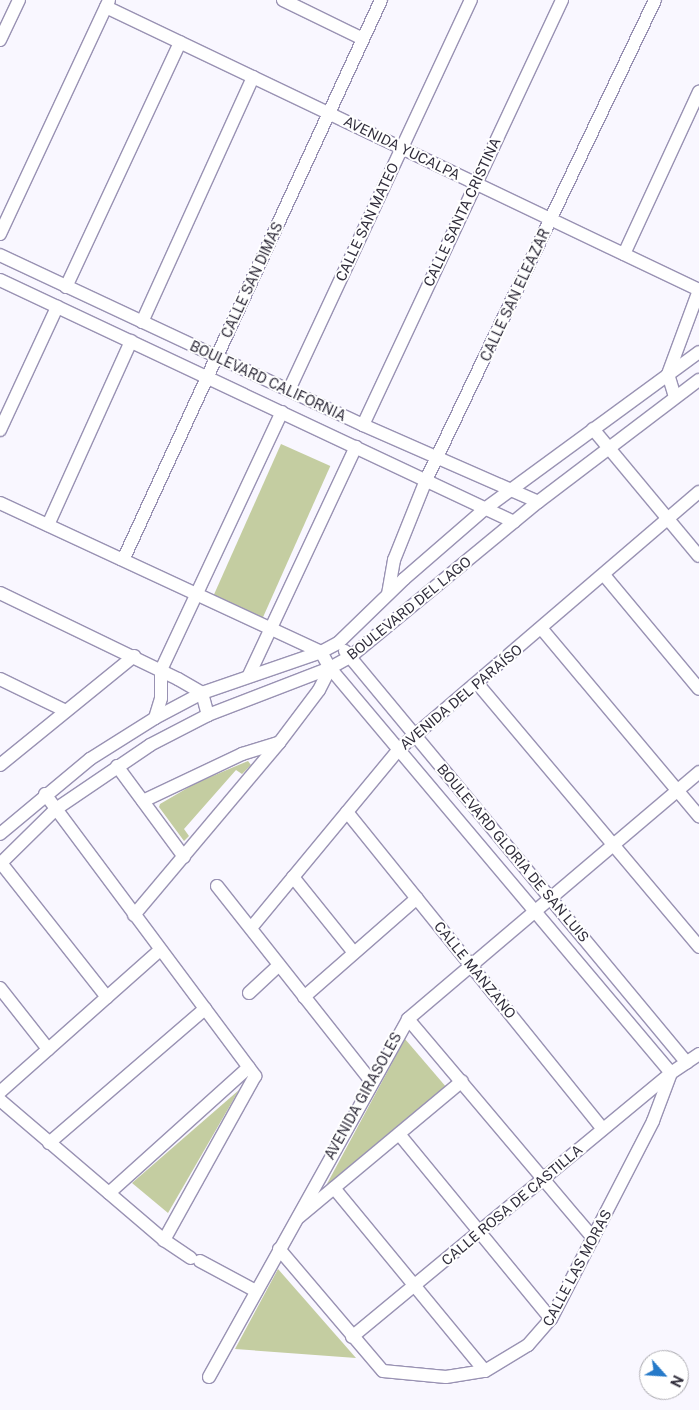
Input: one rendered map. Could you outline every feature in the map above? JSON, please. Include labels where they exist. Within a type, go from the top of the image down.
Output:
[{"type":"street","points":[[0,40],[19,0]]},
{"type":"street","points":[[283,0],[363,39]]},
{"type":"street","name":"CALLE SAN DIMAS","points":[[123,560],[381,0]]},
{"type":"street","name":"CALLE SAN MATEO","points":[[289,390],[471,0]]},
{"type":"street","name":"CALLE SANTA CRISTINA","points":[[363,425],[562,0]]},
{"type":"street","name":"CALLE SAN ELEAZAR","points":[[388,594],[394,560],[426,480],[438,459],[655,0]]},
{"type":"street","points":[[0,234],[107,3]]},
{"type":"street","name":"AVENIDA YUCALPA","points":[[107,3],[180,42],[699,290]]},
{"type":"street","points":[[66,286],[180,42]]},
{"type":"street","points":[[142,322],[253,77]]},
{"type":"street","points":[[624,254],[699,92]]},
{"type":"street","name":"BOULEVARD CALIFORNIA","points":[[0,255],[363,425],[538,502]]},
{"type":"street","name":"BOULEVARD CALIFORNIA","points":[[0,280],[514,522]]},
{"type":"street","points":[[676,397],[668,374],[699,290]]},
{"type":"street","points":[[0,430],[57,307]]},
{"type":"street","points":[[48,525],[131,342]]},
{"type":"street","name":"BOULEVARD DEL LAGO","points":[[0,834],[45,794],[90,759],[155,718],[202,693],[249,675],[321,652],[338,643],[388,594],[486,508],[699,352]]},
{"type":"street","name":"BOULEVARD DEL LAGO","points":[[1,864],[56,809],[117,766],[208,715],[330,668],[350,657],[538,502],[608,447],[699,380]]},
{"type":"street","points":[[155,718],[161,698],[161,670],[282,412]]},
{"type":"street","points":[[593,429],[699,556]]},
{"type":"street","points":[[249,675],[356,447]]},
{"type":"street","name":"AVENIDA DEL PARAÍSO","points":[[251,928],[399,749],[699,492]]},
{"type":"street","points":[[0,503],[321,652]]},
{"type":"street","points":[[604,575],[699,689]]},
{"type":"street","points":[[0,592],[134,656],[202,693],[208,715]]},
{"type":"street","points":[[541,628],[699,816]]},
{"type":"street","name":"BOULEVARD GLORIA DE SAN LUIS","points":[[338,643],[687,1062]]},
{"type":"street","name":"BOULEVARD GLORIA DE SAN LUIS","points":[[321,652],[330,668],[671,1073]]},
{"type":"street","points":[[0,765],[134,656]]},
{"type":"street","points":[[134,915],[279,743],[319,690],[330,668]]},
{"type":"street","points":[[0,679],[66,711]]},
{"type":"street","points":[[477,684],[699,947]]},
{"type":"street","points":[[143,801],[242,754],[279,743]]},
{"type":"street","points":[[117,766],[184,857]]},
{"type":"street","name":"AVENIDA GIRASOLES","points":[[208,1377],[408,1019],[699,772]]},
{"type":"street","points":[[45,794],[160,950],[252,1070],[254,1082],[164,1240]]},
{"type":"street","name":"CALLE MANZANO","points":[[347,812],[603,1129]]},
{"type":"street","points":[[1,864],[107,997]]},
{"type":"street","points":[[293,878],[354,953]]},
{"type":"street","points":[[217,886],[372,1082]]},
{"type":"street","points":[[304,997],[417,898]]},
{"type":"street","points":[[0,1092],[160,950]]},
{"type":"street","points":[[249,994],[279,965]]},
{"type":"street","points":[[0,988],[48,1049]]},
{"type":"street","points":[[49,1143],[205,1009]]},
{"type":"street","points":[[408,1019],[593,1238]]},
{"type":"street","points":[[671,1073],[699,1054]]},
{"type":"street","points":[[108,1194],[252,1070]]},
{"type":"street","name":"CALLE ROSA DE CASTILLA","points":[[352,1337],[671,1073]]},
{"type":"street","name":"CALLE LAS MORAS","points":[[352,1337],[379,1369],[388,1374],[426,1376],[485,1371],[528,1345],[551,1319],[653,1121],[671,1073]]},
{"type":"street","points":[[293,1222],[462,1081]]},
{"type":"street","points":[[0,1100],[164,1240],[256,1291]]},
{"type":"street","points":[[398,1134],[551,1319]]},
{"type":"street","points":[[334,1188],[485,1371]]},
{"type":"street","points":[[279,1249],[352,1337]]},
{"type":"green space","points":[[281,444],[330,466],[262,619],[213,597]]},
{"type":"green space","points":[[248,761],[251,765],[242,774],[236,770],[184,829],[189,836],[184,841],[159,807],[160,804],[196,783]]},
{"type":"green space","points":[[405,1039],[447,1088],[321,1195]]},
{"type":"green space","points":[[239,1090],[168,1213],[132,1183]]},
{"type":"green space","points":[[278,1269],[356,1358],[235,1349]]}]
